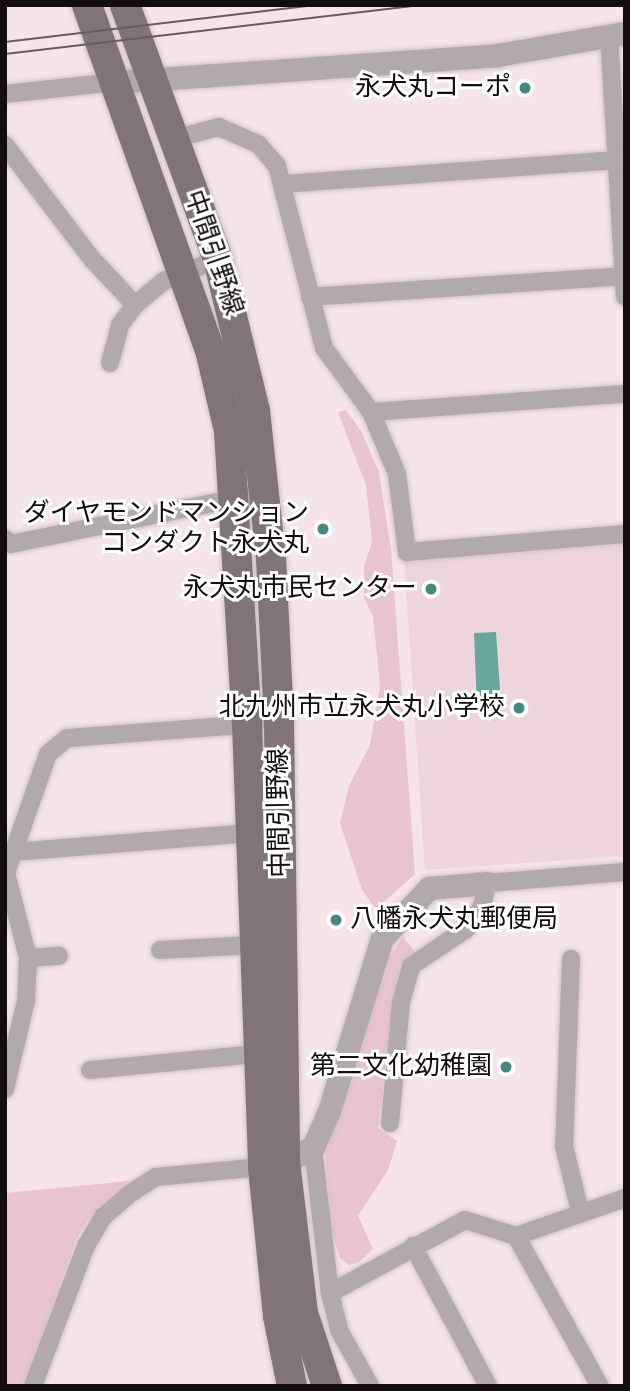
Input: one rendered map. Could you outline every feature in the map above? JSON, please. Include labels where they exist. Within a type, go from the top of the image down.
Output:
[{"type":"main road","name":"中間引野線","points":[[87,5],[183,270],[211,354],[229,431],[247,724],[257,1054],[274,1166],[303,1312],[327,1386]]},
{"type":"main road","name":"中間引野線","points":[[125,5],[218,258],[239,332],[266,492],[279,723],[274,1166],[278,1316],[292,1386]]},
{"type":"street","points":[[5,94],[151,79],[497,55],[617,34],[615,160],[625,298]]},
{"type":"street","points":[[173,139],[219,127],[258,144],[277,166],[324,348],[371,412],[397,474],[407,552],[625,534]]},
{"type":"street","points":[[5,145],[92,259],[135,305]]},
{"type":"street","points":[[283,184],[615,160]]},
{"type":"street","points":[[110,363],[120,325],[135,305],[183,270],[218,258]]},
{"type":"street","points":[[310,297],[624,276]]},
{"type":"street","points":[[371,412],[625,394]]},
{"type":"street","points":[[5,539],[11,544],[235,496],[266,492]]},
{"type":"street","points":[[5,1089],[26,1001],[28,958],[6,873],[48,754],[67,737],[279,723]]},
{"type":"street","points":[[13,852],[250,833]]},
{"type":"street","points":[[370,1386],[339,1330],[330,1293],[313,1146],[329,1111],[382,938],[429,888],[625,872]]},
{"type":"street","points":[[390,1123],[401,1002],[411,966],[466,929],[482,907],[488,883]]},
{"type":"street","points":[[160,950],[254,946]]},
{"type":"street","points":[[28,958],[59,956]]},
{"type":"street","points":[[570,959],[564,1146],[580,1211]]},
{"type":"street","points":[[90,1070],[257,1054]]},
{"type":"street","points":[[33,1386],[86,1246],[103,1217],[128,1195],[156,1177],[274,1166],[313,1146]]},
{"type":"street","points":[[516,1236],[580,1211],[623,1203]]},
{"type":"street","points":[[330,1293],[464,1220],[516,1236],[529,1250],[600,1386]]},
{"type":"street","points":[[413,1246],[488,1386]]},
{"type":"shaded area","points":[[346,410],[361,431],[379,472],[391,549],[415,874],[376,909],[362,890],[340,823],[349,786],[370,745],[380,686],[373,616],[364,598],[364,566],[372,542],[366,485],[338,412]]},
{"type":"shaded area","name":"北九州市立永犬丸小学校","points":[[625,544],[625,856],[425,870],[404,559]]},
{"type":"shaded area","points":[[496,632],[501,705],[477,706],[474,633]]},
{"type":"shaded area","points":[[403,937],[415,952],[402,966],[392,1007],[378,1128],[397,1141],[388,1170],[358,1216],[373,1249],[359,1262],[349,1265],[340,1258],[330,1225],[325,1145],[384,965]]},
{"type":"shaded area","points":[[130,1181],[90,1216],[76,1240],[24,1386],[5,1386],[5,1193]]},
{"type":"tram line","points":[[5,54],[419,5]]},
{"type":"tram line","points":[[5,42],[309,6]]},
{"type":"place","name":"永犬丸コーポ","points":[[525,88]]},
{"type":"place","name":"ダイヤモンドマンション コンダクト永犬丸","points":[[323,529]]},
{"type":"place","name":"永犬丸市民センター","points":[[431,589]]},
{"type":"place","name":"北九州市立永犬丸小学校","points":[[519,708]]},
{"type":"place","name":"八幡永犬丸郵便局","points":[[336,920]]},
{"type":"place","name":"第二文化幼稚園","points":[[506,1067]]}]
